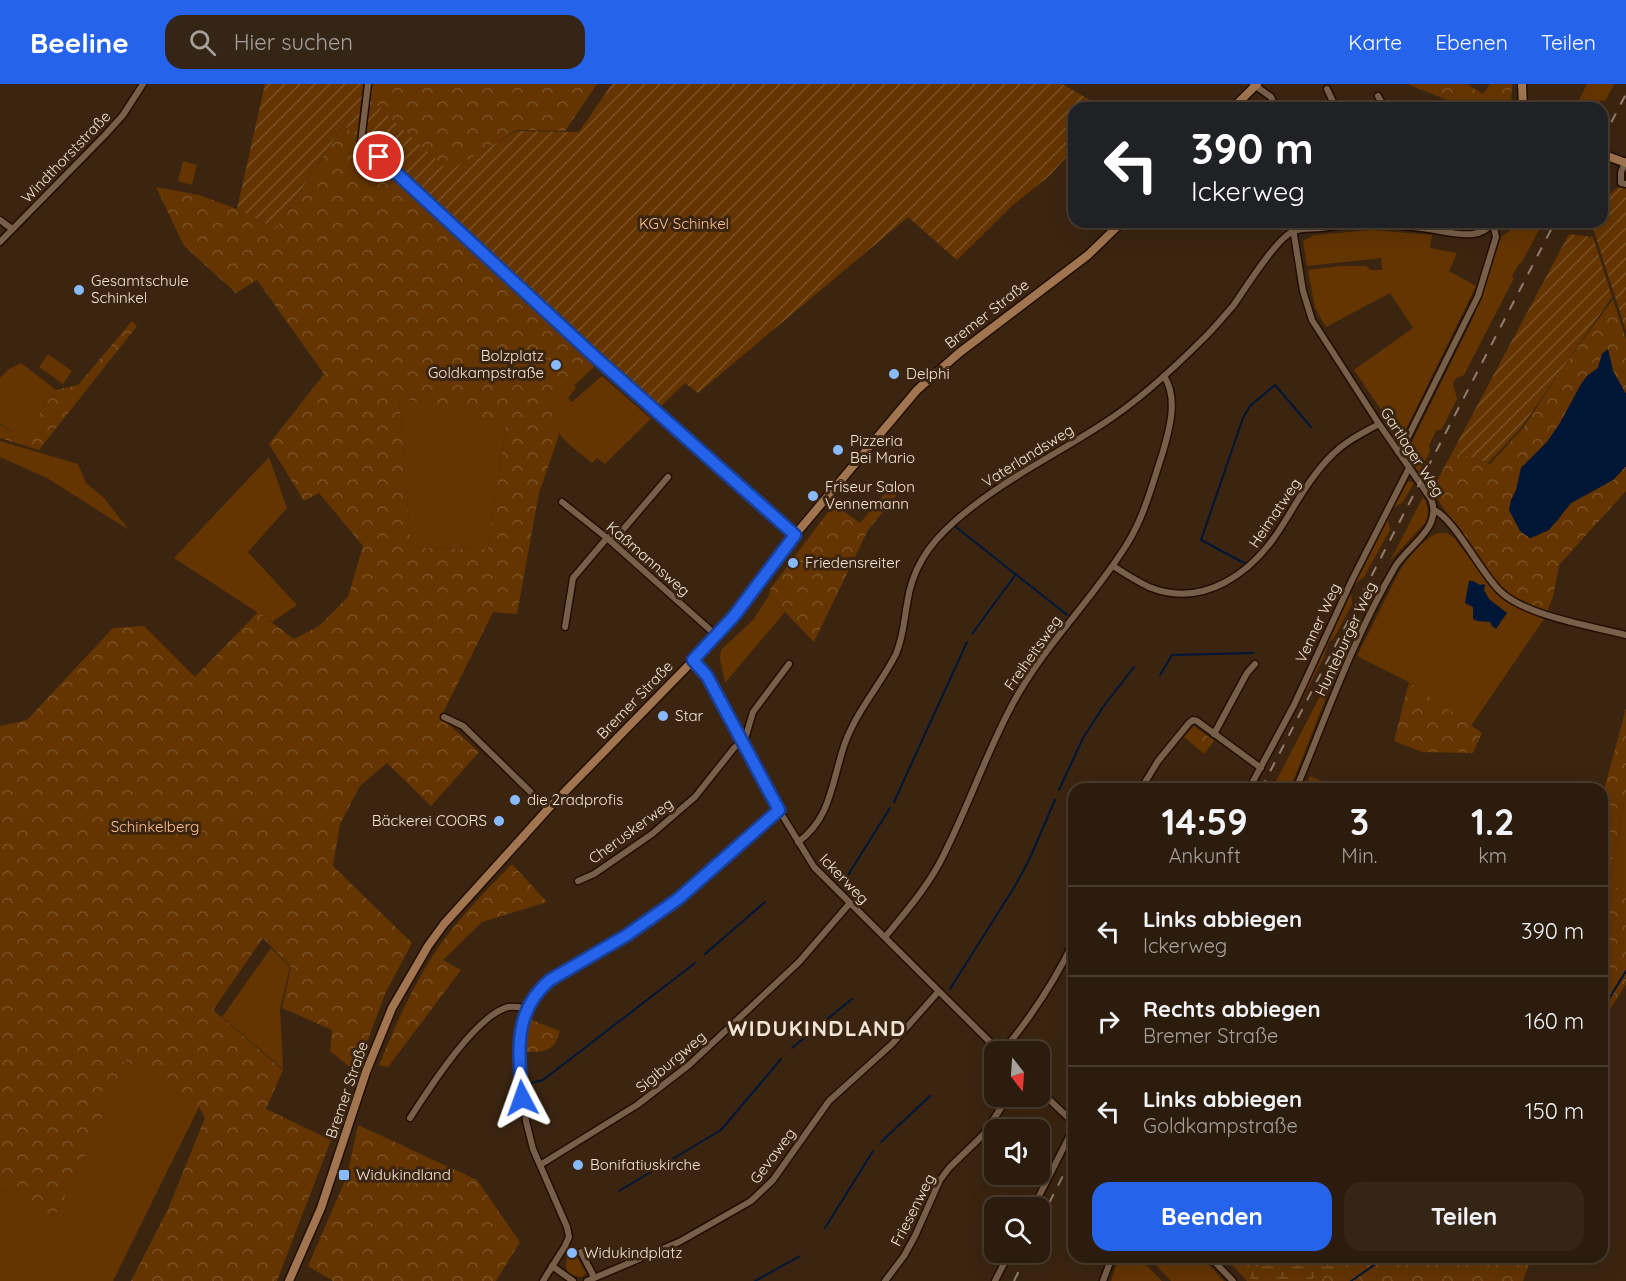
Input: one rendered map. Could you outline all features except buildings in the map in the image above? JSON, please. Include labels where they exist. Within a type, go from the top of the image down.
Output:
[{"type":"main road","points":[[1522,84],[1522,102]]},
{"type":"main road","points":[[1239,102],[1255,85]]},
{"type":"main road","points":[[1608,156],[1626,162]]},
{"type":"main road","name":"Bremer Straße","points":[[289,1281],[321,1208],[366,1072],[392,1008],[428,946],[444,924],[548,809],[717,636],[795,535],[917,390],[959,353],[1088,255],[1116,228]]},
{"type":"street","name":"Windthorststraße","points":[[0,242],[105,135],[123,115],[143,84]]},
{"type":"street","points":[[368,84],[361,142],[594,356],[795,535]]},
{"type":"street","points":[[1255,85],[1271,97],[1273,102]]},
{"type":"street","points":[[1327,89],[1333,102]]},
{"type":"street","points":[[1378,96],[1382,102]]},
{"type":"street","points":[[1626,162],[1621,172],[1621,183],[1626,184]]},
{"type":"street","points":[[0,220],[12,229]]},
{"type":"street","name":"Gartlager Weg","points":[[1293,228],[1303,291],[1312,320],[1431,499],[1434,510],[1446,519],[1491,581],[1510,599],[1548,614],[1626,635]]},
{"type":"street","points":[[1293,231],[1323,228]]},
{"type":"street","points":[[1438,228],[1457,235],[1483,232],[1488,228]]},
{"type":"street","points":[[1398,452],[1404,445],[1470,315],[1496,237],[1495,228]]},
{"type":"street","name":"Vaterlandsweg","points":[[798,842],[808,834],[823,814],[853,725],[897,651],[902,637],[911,582],[919,562],[927,551],[954,522],[996,488],[1107,422],[1164,376],[1204,338],[1232,306],[1280,242],[1293,231]]},
{"type":"street","name":"Freiheitsweg","points":[[885,937],[911,906],[938,865],[1011,706],[1025,681],[1113,566],[1138,524],[1171,420],[1170,389],[1164,376]]},
{"type":"street","name":"Heimatweg","points":[[1113,566],[1146,586],[1171,592],[1195,593],[1227,583],[1257,560],[1280,530],[1301,495],[1334,453],[1355,437],[1379,424]]},
{"type":"street","name":"Venner Weg","points":[[1252,783],[1409,468]]},
{"type":"street","points":[[565,627],[573,578],[607,538],[621,532],[668,477]]},
{"type":"street","name":"Kaßmannsweg","points":[[562,502],[607,538],[717,636]]},
{"type":"street","name":"Hunteburger Weg","points":[[1298,783],[1351,654],[1372,610],[1402,556],[1430,527],[1434,519],[1434,510]]},
{"type":"street","name":"Ickerweg","points":[[693,660],[707,676],[779,810],[814,867],[989,1041]]},
{"type":"street","points":[[742,742],[748,734],[749,720],[753,712],[789,664]]},
{"type":"street","points":[[1214,734],[1247,673],[1255,664]]},
{"type":"street","points":[[444,717],[463,726],[548,809]]},
{"type":"street","points":[[1145,783],[1158,761],[1189,723],[1197,721],[1261,768]]},
{"type":"street","name":"Cheruskerweg","points":[[578,881],[594,874],[667,823],[695,797],[734,748],[742,742]]},
{"type":"street","points":[[543,1281],[569,1237],[531,1139],[522,1098],[521,1035],[532,998],[550,980],[627,935],[682,896],[779,810]]},
{"type":"street","name":"Sigiburgweg","points":[[540,1165],[637,1105],[689,1065],[799,962],[850,903]]},
{"type":"street","points":[[1010,1041],[1037,1009],[1068,954]]},
{"type":"street","name":"Gevaweg","points":[[586,1281],[679,1242],[751,1201],[772,1180],[829,1101],[892,1044],[938,992]]},
{"type":"street","points":[[410,1118],[444,1068],[482,1025],[506,1008],[518,1006],[527,1009]]},
{"type":"street","points":[[1050,1101],[1068,1119]]},
{"type":"street","name":"Friesenweg","points":[[885,1281],[915,1236],[940,1180],[983,1135],[1002,1107]]},
{"type":"street","points":[[1038,1197],[1068,1137]]},
{"type":"street","points":[[581,1252],[594,1277]]},
{"type":"street","points":[[995,1281],[1004,1263]]},
{"type":"street","points":[[1103,1281],[1110,1263]]},
{"type":"street","points":[[1216,1263],[1233,1281]]},
{"type":"street","points":[[552,1266],[573,1281]]},
{"type":"green space","points":[[265,84],[363,84],[357,137],[344,124],[276,229],[237,209]]},
{"type":"green space","points":[[372,84],[597,84],[565,131],[517,130],[449,172],[370,99]]},
{"type":"green space","name":"KGV Schinkel","points":[[612,84],[1062,84],[1094,102],[1068,102],[1068,155],[1048,177],[1013,205],[957,260],[908,217],[698,393],[685,383],[659,408],[365,141],[370,99],[449,171],[517,131],[579,132]]},
{"type":"green space","points":[[1408,84],[1467,84],[1483,94],[1490,84],[1512,84],[1511,102],[1452,102]]},
{"type":"green space","points":[[1587,84],[1614,84],[1606,100],[1578,102]]},
{"type":"green space","name":"Schinkelberg","points":[[345,123],[361,142],[534,303],[594,363],[593,368],[556,402],[552,417],[559,435],[539,493],[517,614],[493,612],[441,717],[479,752],[431,806],[387,763],[360,786],[340,824],[333,866],[412,943],[385,994],[356,1072],[330,1051],[332,1030],[282,1008],[291,967],[263,938],[213,1010],[283,1070],[266,1109],[331,1140],[277,1281],[131,1281],[168,1209],[205,1118],[199,1107],[125,1060],[96,1133],[58,1212],[41,1214],[29,1196],[0,1190],[0,726],[27,720],[113,628],[144,626],[195,677],[258,612],[294,639],[319,626],[348,597],[363,546],[319,493],[304,501],[269,444],[324,374],[257,280],[236,293],[184,246],[156,187],[199,195],[237,209],[276,229]],"holes":[[[399,397],[506,423],[488,549],[411,548]]]},
{"type":"green space","points":[[183,161],[197,165],[192,185],[178,181]]},
{"type":"green space","points":[[1621,185],[1626,186],[1626,331],[1593,228],[1608,228],[1608,195]]},
{"type":"green space","points":[[1514,228],[1540,228],[1512,276],[1514,278],[1464,375],[1456,378],[1453,383],[1457,399],[1442,429],[1436,431],[1429,445],[1430,452],[1419,473],[1408,455],[1408,450],[1473,318],[1501,237]]},
{"type":"green space","points":[[1372,230],[1432,235],[1430,248],[1457,253],[1449,271],[1476,286],[1401,439],[1354,370],[1413,328],[1390,293],[1326,327],[1315,308],[1308,270],[1339,266],[1366,266],[1371,270],[1382,270],[1381,258],[1307,266],[1303,241],[1314,235]]},
{"type":"green space","points":[[1569,234],[1593,237],[1612,297],[1520,429],[1488,463],[1453,451]]},
{"type":"green space","points":[[1613,299],[1626,340],[1626,394],[1613,371],[1608,350],[1602,354],[1598,368],[1587,376],[1547,442],[1526,465],[1522,466],[1511,501],[1520,531],[1530,538],[1537,536],[1559,520],[1571,503],[1613,480],[1626,466],[1626,491],[1559,565],[1553,597],[1547,612],[1525,605],[1503,590],[1456,528],[1432,490],[1453,451],[1490,464],[1523,428],[1561,370]]},
{"type":"green space","points":[[132,321],[137,326],[39,450],[0,438],[0,425],[22,437],[56,390],[78,385]]},
{"type":"green space","points":[[48,354],[72,371],[63,384],[39,367]]},
{"type":"green space","points":[[21,363],[56,390],[22,437],[0,424],[0,378],[9,369]]},
{"type":"green space","points":[[602,376],[651,419],[605,464],[597,458],[592,463],[569,444],[556,429],[552,412],[557,400],[574,385],[576,388],[568,398],[572,402]]},
{"type":"green space","points":[[399,397],[506,422],[488,549],[411,548]]},
{"type":"green space","points":[[0,441],[78,464],[86,483],[103,497],[129,530],[47,478],[0,457]]},
{"type":"green space","points":[[269,457],[287,508],[248,552],[297,605],[272,622],[174,558]]},
{"type":"green space","points":[[896,481],[904,486],[868,530],[814,642],[769,595],[771,588],[834,504],[860,523]]},
{"type":"green space","points":[[1408,481],[1414,483],[1403,502],[1394,508],[1388,520],[1390,530],[1364,577],[1356,583],[1351,592],[1352,604],[1334,638],[1329,642],[1324,657],[1294,715],[1354,581]]},
{"type":"green space","points":[[1423,497],[1428,510],[1425,523],[1390,561]]},
{"type":"green space","points":[[1437,533],[1447,533],[1454,538],[1496,592],[1511,603],[1546,616],[1471,726],[1409,682],[1357,656],[1399,572],[1411,555]]},
{"type":"green space","points":[[769,595],[785,612],[725,683],[720,659],[721,650],[753,620]]},
{"type":"green space","points":[[1347,644],[1292,783],[1275,783]]},
{"type":"green space","points":[[1409,682],[1482,733],[1473,753],[1422,752],[1394,741]]},
{"type":"green space","points":[[1626,708],[1626,793],[1608,883],[1608,783],[1606,783]]},
{"type":"green space","points":[[1194,726],[1214,741],[1204,754],[1184,737]]},
{"type":"green space","points":[[1310,776],[1327,783],[1307,783]]},
{"type":"green space","points":[[1626,793],[1626,887],[1608,888]]},
{"type":"green space","points":[[512,864],[547,902],[482,922],[443,960],[461,970],[388,1067],[379,1065],[397,1022],[434,954],[461,918]]},
{"type":"green space","points":[[1626,887],[1626,984],[1608,1013],[1608,888]]},
{"type":"green space","points":[[271,948],[290,967],[280,1009],[283,1069],[222,1017]]},
{"type":"green space","points":[[529,1019],[560,1031],[555,1043],[548,1049],[526,1052]]},
{"type":"green space","points":[[125,1060],[199,1107],[113,1281],[0,1281],[0,1190],[29,1196],[58,1212],[96,1133]]},
{"type":"green space","points":[[358,1125],[477,1180],[520,1242],[496,1281],[333,1281],[308,1266],[347,1176]]},
{"type":"green space","points":[[572,1248],[586,1273],[582,1277],[567,1271],[567,1258]]},
{"type":"green space","points":[[1117,1263],[1144,1263],[1162,1281],[1111,1281]]},
{"type":"green space","points":[[1154,1263],[1207,1263],[1224,1281],[1171,1281]]},
{"type":"green space","points":[[1230,1263],[1530,1263],[1523,1281],[1247,1281]]},
{"type":"green space","points":[[1261,1263],[1348,1263],[1323,1276],[1314,1277],[1312,1281],[1250,1281],[1250,1272]]},
{"type":"water","points":[[1608,349],[1613,371],[1626,394],[1626,466],[1613,480],[1571,503],[1549,530],[1530,538],[1520,531],[1509,510],[1521,468],[1547,442],[1581,384],[1598,368],[1602,354]]},
{"type":"water","points":[[1469,581],[1480,585],[1485,584],[1484,590],[1489,599],[1507,613],[1496,629],[1490,622],[1473,619],[1473,607],[1465,603]]},
{"type":"waterway","points":[[1246,564],[1201,540],[1243,418],[1250,406],[1275,385],[1311,427]]},
{"type":"waterway","points":[[956,527],[1067,615]]},
{"type":"waterway","points":[[972,634],[1016,574]]},
{"type":"waterway","points":[[894,802],[967,642]]},
{"type":"waterway","points":[[1160,675],[1172,655],[1253,653]]},
{"type":"waterway","points":[[1059,790],[1083,738],[1103,707],[1134,667]]},
{"type":"waterway","points":[[950,989],[1015,886],[1055,800]]},
{"type":"waterway","points":[[843,883],[890,808]]},
{"type":"waterway","points":[[705,954],[765,902]]},
{"type":"waterway","points":[[528,1084],[543,1080],[695,963]]},
{"type":"waterway","points":[[1608,1000],[1626,971]]},
{"type":"waterway","points":[[792,1048],[852,999]]},
{"type":"waterway","points":[[619,1191],[721,1130],[781,1059]]},
{"type":"waterway","points":[[881,1142],[930,1096]]},
{"type":"waterway","points":[[825,1228],[873,1151]]},
{"type":"waterway","points":[[755,1281],[800,1256]]},
{"type":"waterway","points":[[1351,1281],[1377,1263]]},
{"type":"railway","points":[[1608,128],[1626,94]]},
{"type":"railway","points":[[1264,783],[1552,228]]},
{"type":"railway","points":[[1050,1201],[1068,1166]]},
{"type":"railway","points":[[1014,1281],[1023,1263]]},
{"type":"place","name":"Gesamtschule Schinkel","points":[[79,290]]},
{"type":"place","name":"Bolzplatz Goldkampstraße","points":[[556,365]]},
{"type":"place","name":"Delphi","points":[[894,374]]},
{"type":"place","name":"Pizzeria Bei Mario","points":[[838,450]]},
{"type":"place","name":"Friseur Salon Vennemann","points":[[813,496]]},
{"type":"place","name":"Friedensreiter","points":[[793,563]]},
{"type":"place","name":"Star","points":[[663,716]]},
{"type":"place","name":"die 2radprofis","points":[[515,800]]},
{"type":"place","name":"Bäckerei COORS","points":[[499,821]]},
{"type":"place","name":"Bonifatiuskirche","points":[[578,1165]]},
{"type":"place","name":"Widukindland","points":[[344,1175]]},
{"type":"place","name":"Widukindplatz","points":[[572,1253]]},
{"type":"district","name":"WIDUKINDLAND","points":[[817,1029]]},
{"type":"route","points":[[379,157],[594,356],[795,535],[734,616],[693,660],[707,676],[779,810],[691,889],[627,935],[550,980],[532,998],[522,1022],[520,1065],[522,1098]]}]
